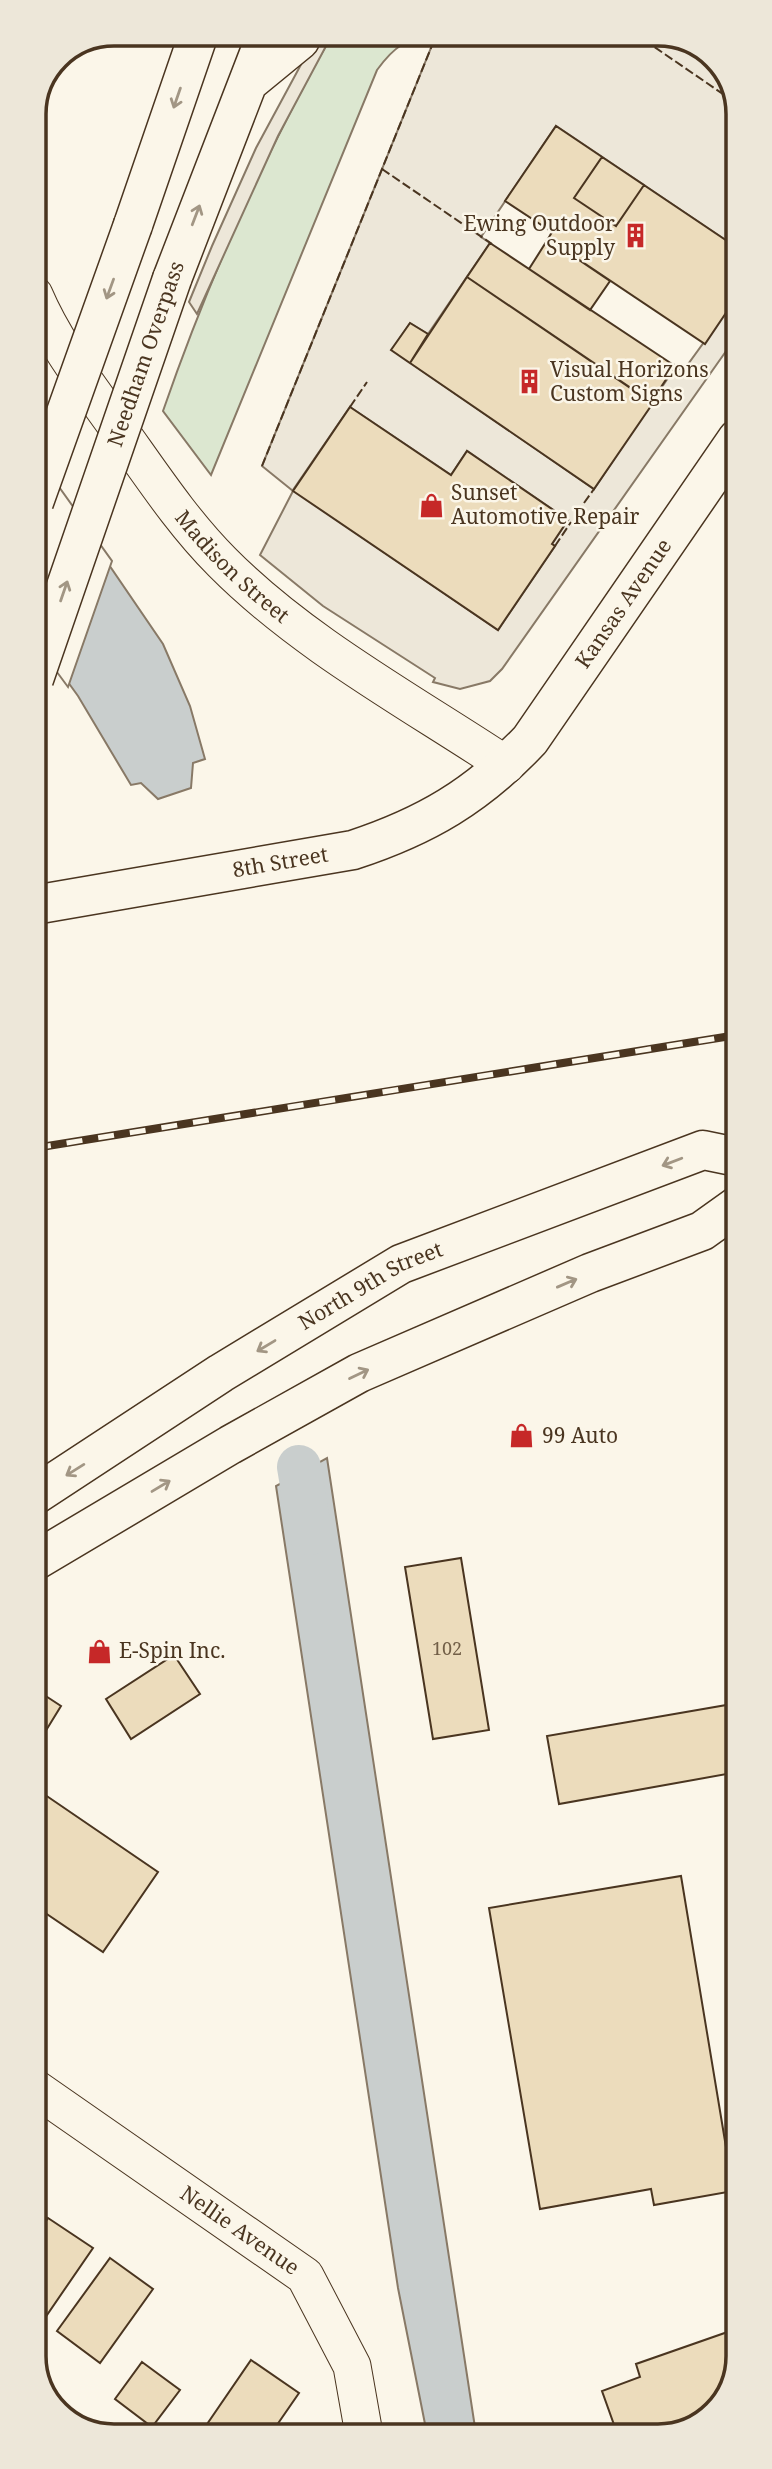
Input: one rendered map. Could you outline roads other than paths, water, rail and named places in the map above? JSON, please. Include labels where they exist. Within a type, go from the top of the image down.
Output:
[{"type":"main road","points":[[45,471],[195,45]]},
{"type":"main road","name":"Needham Overpass","points":[[45,647],[172,279],[262,45]]},
{"type":"main road","points":[[248,82],[293,45]]},
{"type":"main road","name":"Kansas Avenue","points":[[506,765],[550,713],[726,455]]},
{"type":"main road","name":"8th Street","points":[[45,903],[353,850],[400,834],[440,814],[506,765]]},
{"type":"main road","name":"North 9th Street","points":[[45,1488],[222,1373],[401,1264],[703,1150],[726,1155]]},
{"type":"main road","points":[[45,1559],[230,1445],[359,1373],[590,1273],[702,1231],[726,1214]]},
{"type":"street","name":"Madison Street","points":[[45,320],[50,332],[166,495],[222,563],[262,600],[308,634],[506,765]]},
{"type":"street","name":"Nellie Avenue","points":[[45,2095],[305,2276],[352,2366],[362,2423]]},
{"type":"waterway","points":[[299,1467],[310,1533]]},
{"type":"railway","points":[[45,1146],[726,1037]]},
{"type":"place","name":"Ewing Outdoor Supply","points":[[635,236]]},
{"type":"place","name":"Visual Horizons Custom Signs","points":[[530,382]]},
{"type":"place","name":"Sunset Automotive Repair","points":[[431,505]]},
{"type":"place","name":"99 Auto","points":[[522,1436]]},
{"type":"place","name":"E-Spin Inc.","points":[[99,1651]]}]
